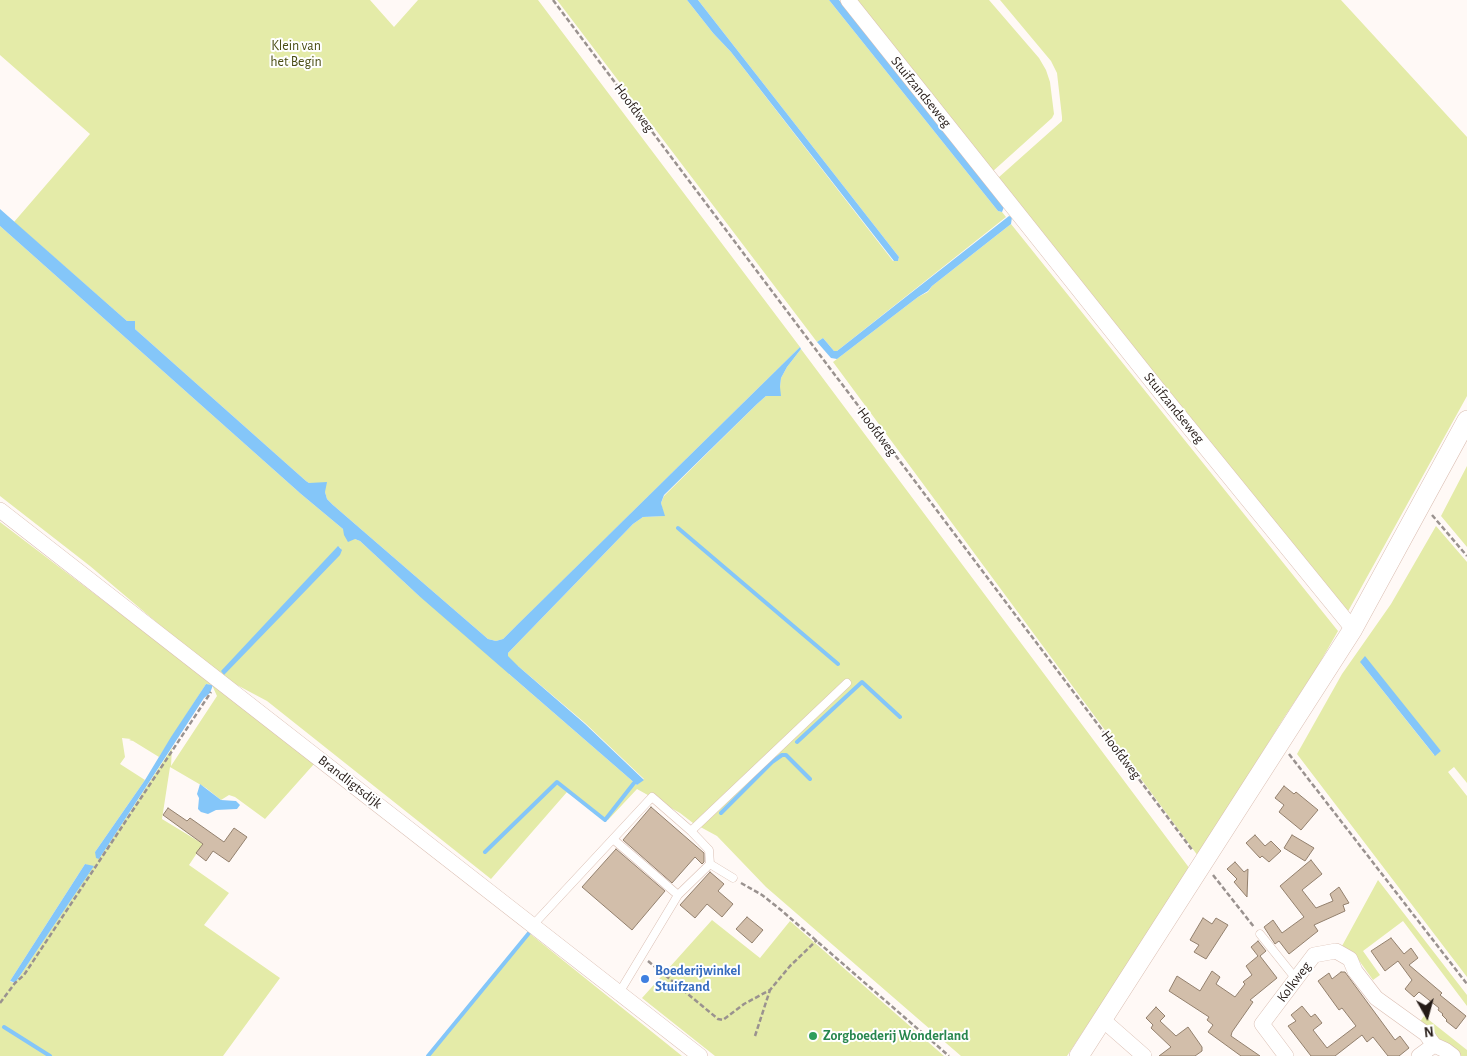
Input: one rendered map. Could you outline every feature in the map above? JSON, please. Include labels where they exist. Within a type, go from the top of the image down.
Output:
[{"type":"street","name":"Stuifzandseweg","points":[[848,0],[1155,385],[1353,629]]},
{"type":"street","points":[[1079,1056],[1353,629],[1467,420]]},
{"type":"street","name":"Brandligtsdijk","points":[[0,510],[700,1056]]},
{"type":"street","name":"Kolkweg","points":[[1286,1056],[1262,1024],[1314,955],[1336,950],[1350,959],[1355,971],[1376,998],[1424,1032],[1434,1045],[1453,1056]]},
{"type":"street","points":[[1103,1020],[1144,1056]]},
{"type":"street","points":[[1419,1056],[1434,1045]]},
{"type":"lane","points":[[692,831],[847,683]]},
{"type":"lane","points":[[534,925],[652,797],[692,831],[709,850],[710,864],[678,895],[620,993]]},
{"type":"lane","points":[[614,839],[678,895]]},
{"type":"lane","points":[[710,864],[733,878]]},
{"type":"lane","points":[[1260,934],[1296,979]]},
{"type":"path","name":"Hoofdweg","points":[[552,0],[1202,863],[1260,934]]},
{"type":"path","points":[[1432,515],[1467,556]]},
{"type":"path","points":[[0,1003],[15,983],[24,975],[219,681]]},
{"type":"path","points":[[1286,750],[1467,984]]},
{"type":"path","points":[[733,878],[762,895],[817,940],[949,1056]]},
{"type":"path","points":[[642,955],[718,1019],[727,1019],[744,1004],[758,998],[771,989],[790,966],[817,940]]},
{"type":"path","points":[[755,1036],[771,989]]},
{"type":"green space","name":"Klein van het Begin","points":[[0,0],[370,0],[394,27],[418,0],[538,0],[800,347],[503,639],[496,641],[488,639],[333,505],[327,499],[325,492],[316,484],[306,481],[135,329],[135,321],[127,321],[14,222],[90,134],[0,55]]},
{"type":"green space","points":[[557,0],[687,0],[731,52],[893,261],[898,261],[899,257],[698,0],[829,0],[998,211],[1002,212],[1006,217],[837,351],[834,351],[823,338],[817,342]]},
{"type":"green space","points":[[855,0],[989,0],[1039,58],[1046,70],[1050,82],[1054,114],[1052,118],[992,172]]},
{"type":"green space","points":[[1000,0],[1341,0],[1467,137],[1467,396],[1346,615],[998,178],[1062,121],[1057,73],[1051,61]]},
{"type":"green space","points":[[1011,224],[1338,631],[1315,671],[1198,856],[833,362],[918,297],[928,292],[932,286]]},
{"type":"green space","points":[[0,226],[301,494],[355,539],[360,541],[418,595],[508,656],[508,653],[633,524],[643,517],[664,516],[661,503],[664,496],[757,404],[766,396],[773,395],[780,387],[781,378],[787,367],[801,349],[1190,869],[1067,1056],[961,1056],[766,887],[717,836],[637,789],[608,820],[567,792],[491,879],[267,701],[220,676],[90,566],[0,496]],"holes":[[[338,547],[341,548],[231,667],[222,671]],[[518,666],[585,723],[644,779],[637,785],[509,674]]]},
{"type":"green space","points":[[1467,466],[1467,547],[1441,516]]},
{"type":"green space","points":[[0,522],[213,684],[314,764],[265,819],[235,797],[229,795],[221,800],[206,788],[170,767],[162,819],[203,844],[189,865],[229,893],[204,925],[280,978],[223,1056],[0,1056]],"holes":[[[206,684],[212,685],[217,696],[171,766],[172,748],[99,859],[95,852],[145,780],[120,764],[125,757],[122,738],[131,739],[129,740],[159,757]],[[85,864],[93,867],[15,983],[11,982]]]},
{"type":"green space","points":[[1436,526],[1467,562],[1467,783],[1454,767],[1448,772],[1467,796],[1467,977],[1297,754],[1342,674],[1391,604]],"holes":[[[1360,662],[1441,751],[1434,755]]]},
{"type":"green space","points":[[1378,880],[1467,995],[1467,1006],[1403,921],[1363,951],[1380,975],[1373,980],[1355,955],[1342,946]]},
{"type":"green space","points":[[712,920],[760,958],[790,921],[944,1056],[715,1056],[642,998]]},
{"type":"green space","points":[[529,933],[682,1056],[428,1056]]},
{"type":"green space","points":[[1424,1016],[1467,1050],[1467,1056],[1461,1056],[1450,1047],[1437,1042],[1419,1023]]},
{"type":"water","points":[[687,0],[698,0],[899,257],[898,261],[894,261],[731,52]]},
{"type":"water","points":[[829,0],[839,0],[1004,207],[1002,212],[998,211]]},
{"type":"water","points":[[0,209],[127,321],[135,321],[135,329],[306,481],[309,483],[327,482],[325,492],[327,499],[333,505],[488,639],[496,641],[503,639],[800,347],[801,349],[781,378],[781,396],[766,396],[757,404],[664,495],[661,503],[665,516],[643,517],[633,524],[508,653],[508,656],[518,666],[585,724],[644,780],[637,785],[418,595],[360,541],[355,539],[348,542],[343,529],[301,494],[0,226]]},
{"type":"water","points":[[1009,216],[1012,217],[1011,224],[928,291],[837,359],[831,358],[817,342],[823,338],[834,351],[837,351]]},
{"type":"water","points":[[338,546],[342,550],[340,555],[224,675],[221,671]]},
{"type":"water","points":[[1365,656],[1441,751],[1435,756],[1360,662]]},
{"type":"water","points":[[206,684],[213,685],[210,693],[204,698],[99,859],[96,858],[95,852],[145,780]]},
{"type":"water","points":[[200,784],[221,800],[236,801],[240,805],[237,809],[216,810],[208,814],[201,812],[198,809],[199,798],[197,794]]},
{"type":"water","points":[[85,864],[94,866],[15,983],[10,981]]},
{"type":"building","points":[[1284,786],[1294,794],[1296,792],[1318,810],[1301,830],[1279,812],[1284,805],[1275,798]]},
{"type":"building","points":[[651,807],[704,853],[704,862],[702,864],[695,857],[672,883],[623,840]]},
{"type":"building","points":[[168,808],[187,821],[190,818],[224,842],[234,828],[247,837],[229,862],[213,851],[206,861],[196,853],[203,844],[163,815]]},
{"type":"building","points":[[1255,835],[1265,846],[1271,841],[1281,851],[1269,862],[1262,856],[1260,858],[1246,843]]},
{"type":"building","points":[[1292,835],[1314,848],[1305,861],[1284,848]]},
{"type":"building","points":[[616,849],[665,891],[632,930],[582,887]]},
{"type":"building","points":[[1311,860],[1322,874],[1302,890],[1316,908],[1333,901],[1330,894],[1339,887],[1349,903],[1343,905],[1345,911],[1314,925],[1318,931],[1289,954],[1279,941],[1275,944],[1264,927],[1273,920],[1282,933],[1304,917],[1280,886]]},
{"type":"building","points":[[1235,862],[1244,872],[1248,869],[1247,897],[1234,882],[1237,879],[1227,869]]},
{"type":"building","points":[[710,872],[724,884],[718,891],[733,904],[722,917],[707,904],[695,918],[680,905]]},
{"type":"building","points":[[747,917],[763,930],[752,943],[736,929]]},
{"type":"building","points":[[1203,918],[1212,924],[1216,918],[1228,925],[1206,959],[1194,952],[1199,945],[1190,940]]},
{"type":"building","points":[[1391,938],[1404,954],[1411,948],[1418,958],[1409,965],[1442,993],[1440,995],[1466,1016],[1456,1029],[1446,1021],[1443,1014],[1438,1010],[1439,1008],[1419,992],[1414,997],[1405,989],[1412,980],[1398,961],[1385,971],[1371,951]]},
{"type":"building","points":[[1258,941],[1266,951],[1260,956],[1277,978],[1250,1000],[1253,1002],[1232,1032],[1231,1036],[1260,1056],[1241,1056],[1208,1032],[1213,1025],[1207,1020],[1209,1017],[1169,991],[1177,976],[1200,991],[1212,971],[1220,977],[1216,984],[1235,997],[1245,984],[1243,982],[1252,975],[1246,966],[1258,956],[1251,947]]},
{"type":"building","points":[[1341,972],[1345,972],[1395,1040],[1400,1036],[1409,1048],[1399,1056],[1388,1056],[1373,1037],[1367,1042],[1362,1035],[1335,1056],[1311,1056],[1288,1026],[1296,1021],[1291,1015],[1302,1006],[1311,1017],[1315,1014],[1322,1023],[1313,1030],[1327,1048],[1356,1026],[1342,1008],[1339,1010],[1318,981],[1329,973],[1332,979]]},
{"type":"building","points":[[1156,1007],[1165,1016],[1160,1021],[1176,1036],[1188,1027],[1202,1047],[1202,1051],[1195,1056],[1159,1056],[1171,1047],[1151,1028],[1153,1025],[1146,1018]]},
{"type":"waterway","points":[[678,528],[838,664]]},
{"type":"waterway","points":[[797,742],[862,682],[900,717]]},
{"type":"waterway","points":[[721,813],[772,762],[782,755],[786,755],[810,779]]},
{"type":"waterway","points":[[485,852],[557,782],[605,820],[634,783]]},
{"type":"waterway","points":[[428,1056],[529,933]]},
{"type":"waterway","points":[[4,1027],[50,1056]]},
{"type":"place","name":"Boederijwinkel Stuifzand","points":[[645,979]]},
{"type":"place","name":"Zorgboederij Wonderland","points":[[813,1036]]}]
